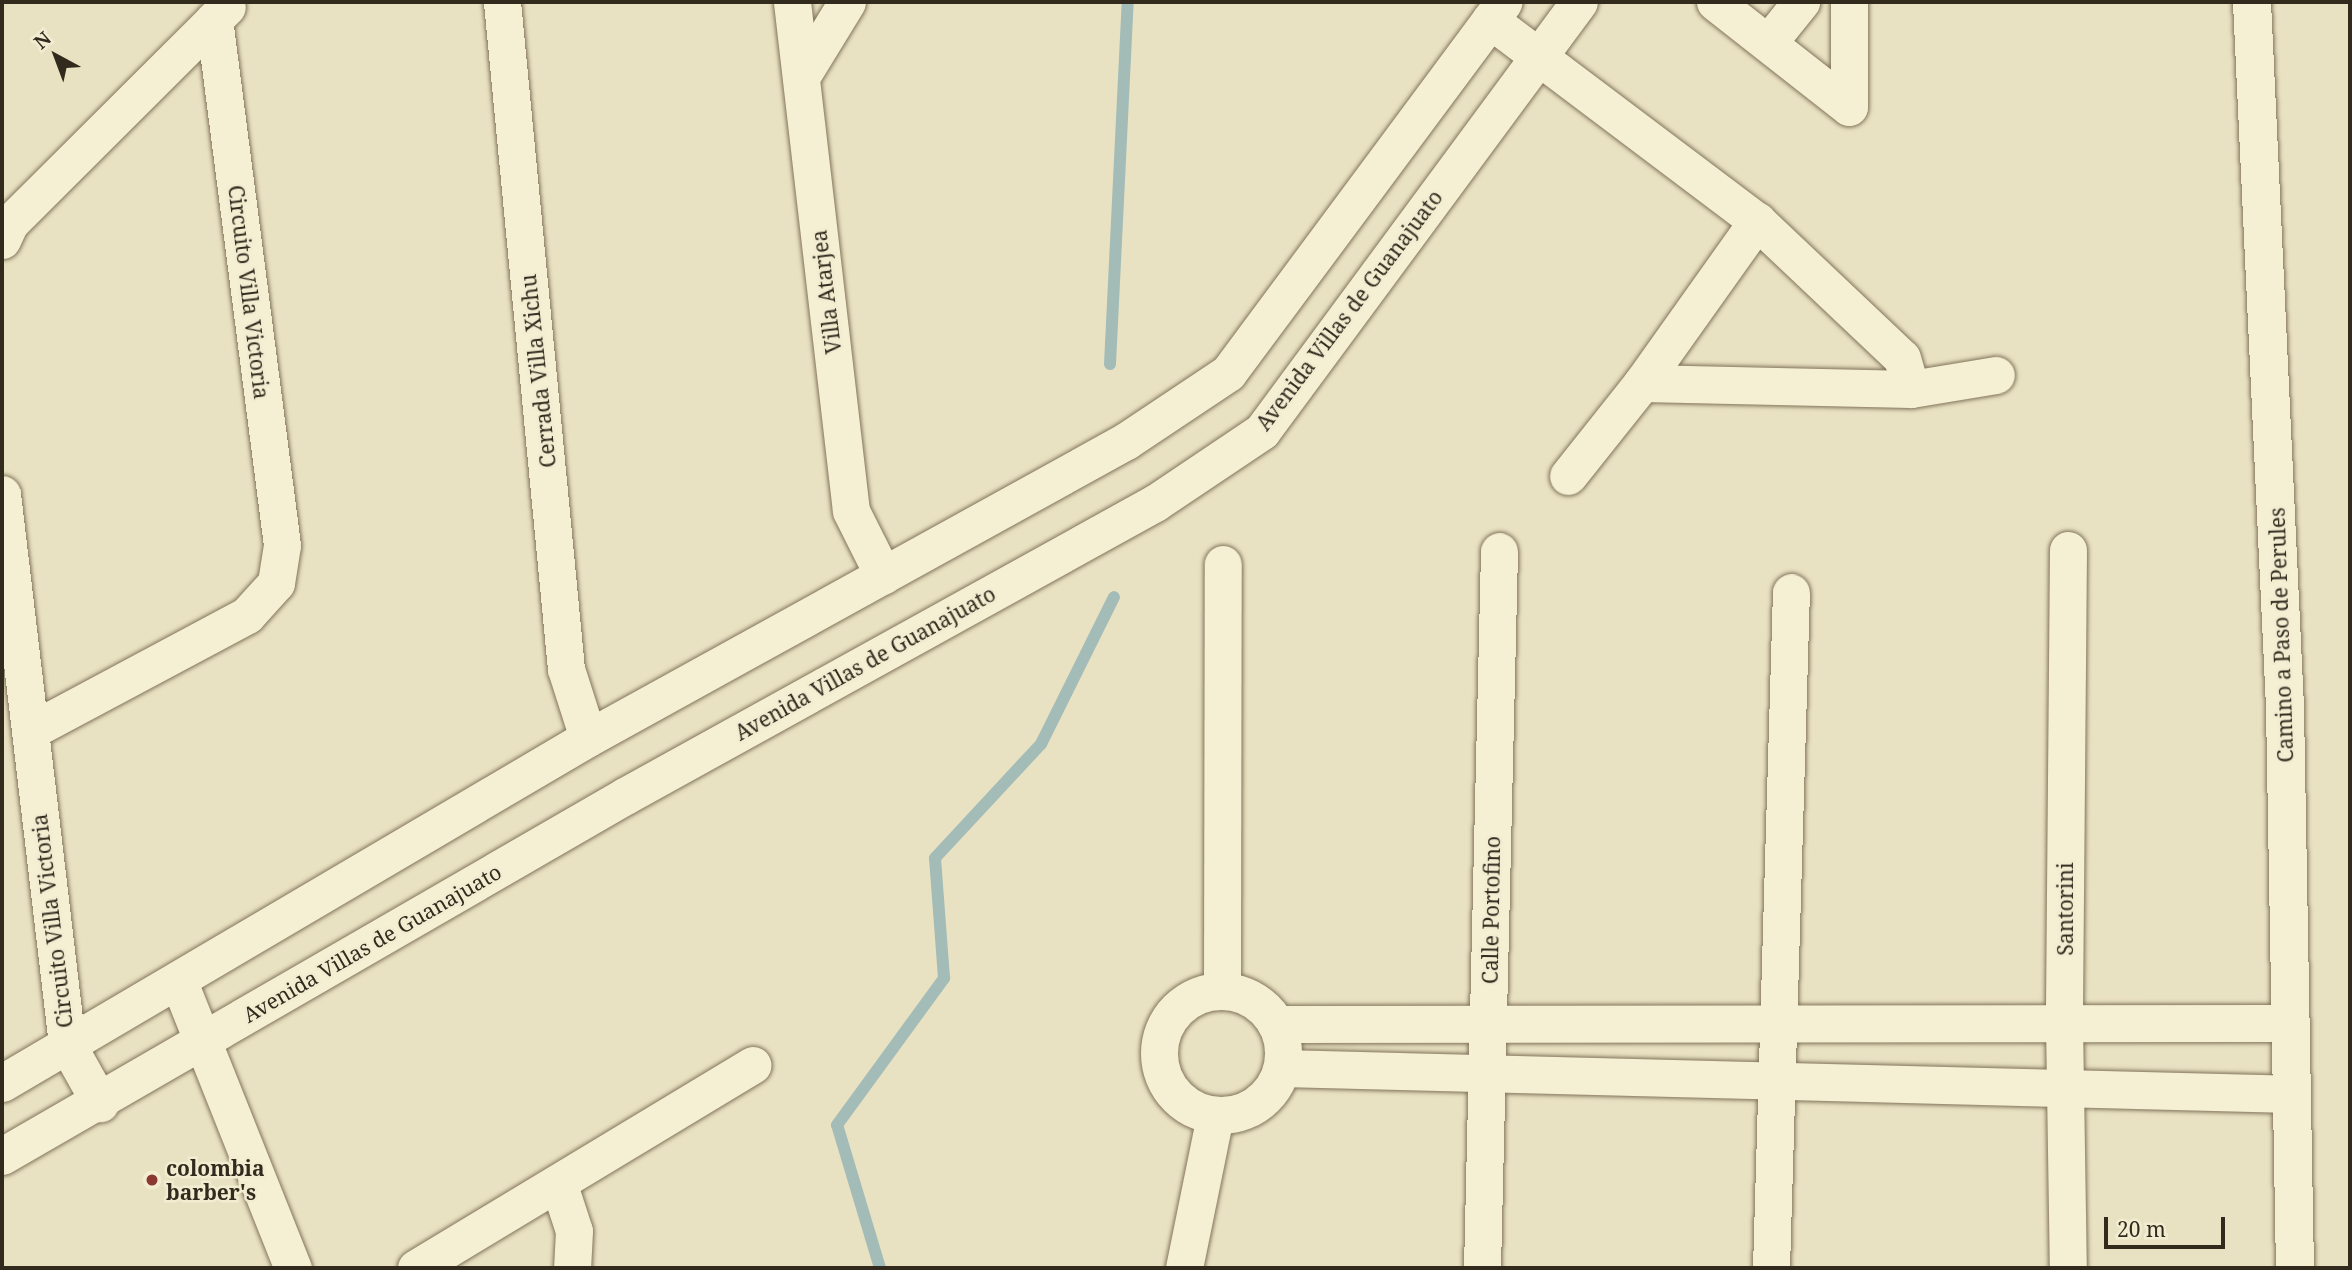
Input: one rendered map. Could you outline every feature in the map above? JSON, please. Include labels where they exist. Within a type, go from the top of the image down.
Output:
[{"type":"street","name":"Cerrada Villa Xichu","points":[[502,2],[566,669],[588,738]]},
{"type":"street","name":"Villa Atarjea","points":[[792,2],[851,511],[883,575]]},
{"type":"street","points":[[801,77],[847,2]]},
{"type":"street","name":"Avenida Villas de Guanajuato","points":[[2,1156],[100,1103],[625,796],[1155,503],[1262,431],[1579,2]]},
{"type":"street","points":[[1714,2],[1849,107],[1849,2]]},
{"type":"street","points":[[1768,43],[1801,2]]},
{"type":"street","name":"Camino a Paso de Perules","points":[[2252,2],[2285,708],[2295,1268]]},
{"type":"street","name":"Circuito Villa Victoria","points":[[2,240],[10,223],[223,10]]},
{"type":"street","name":"Circuito Villa Victoria","points":[[30,732],[247,615],[276,583],[282,545],[223,10]]},
{"type":"street","points":[[2,1083],[179,982],[588,738],[1126,441],[1228,373],[1497,11],[1539,56],[1757,221],[1902,358],[1912,389]]},
{"type":"street","points":[[1568,476],[1642,383],[1757,221]]},
{"type":"street","points":[[1642,383],[1912,389],[1996,375]]},
{"type":"street","name":"Circuito Villa Victoria","points":[[2,494],[67,1044],[100,1103]]},
{"type":"street","name":"Santorini","points":[[2068,550],[2064,1023],[2068,1268]]},
{"type":"street","name":"Calle Portofino","points":[[1482,1268],[1499,551]]},
{"type":"street","points":[[1222,989],[1223,564]]},
{"type":"street","points":[[1771,1268],[1791,592]]},
{"type":"street","points":[[179,982],[293,1268]]},
{"type":"street","points":[[1222,989],[1255,999],[1278,1024],[1284,1046],[1282,1068],[1269,1094],[1244,1112],[1214,1116],[1188,1107],[1169,1088],[1159,1063],[1161,1036],[1173,1012],[1195,995],[1222,989]]},
{"type":"street","points":[[1278,1024],[2290,1023]]},
{"type":"street","points":[[416,1268],[559,1185],[753,1065]]},
{"type":"street","points":[[1282,1068],[2292,1094]]},
{"type":"street","points":[[1184,1268],[1214,1116]]},
{"type":"street","points":[[559,1185],[574,1231],[572,1268]]},
{"type":"waterway","points":[[1110,364],[1128,2]]},
{"type":"waterway","points":[[880,1268],[837,1125],[944,978],[935,858],[1041,744],[1114,597]]},
{"type":"place","name":"colombia barber's","points":[[152,1180]]}]
